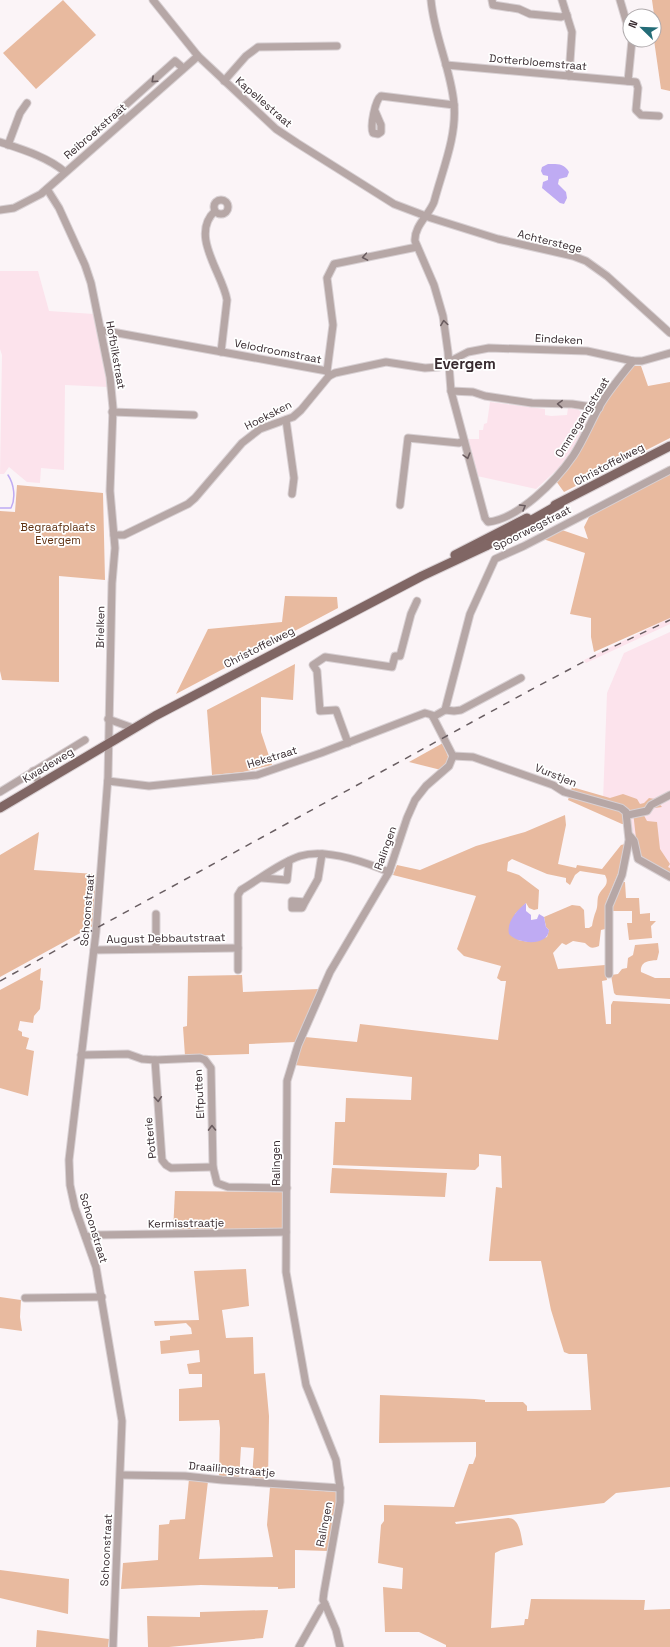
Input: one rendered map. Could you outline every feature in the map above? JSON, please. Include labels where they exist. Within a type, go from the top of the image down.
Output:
[{"type":"main road","name":"Christoffelweg","points":[[108,743],[133,728],[422,576],[486,546],[560,504],[670,446]]},
{"type":"main road","name":"Kwadeweg","points":[[0,808],[108,743]]},
{"type":"street","name":"Kapellestraat","points":[[154,0],[198,56],[276,129],[394,204],[426,216]]},
{"type":"street","points":[[400,506],[408,438],[460,443],[463,441],[451,391],[444,316],[415,236],[434,202],[454,124],[454,105],[431,0]]},
{"type":"street","points":[[492,0],[493,5],[519,9],[530,14],[561,17],[567,16]]},
{"type":"street","points":[[562,0],[572,38],[569,76]]},
{"type":"street","points":[[224,81],[246,56],[258,47],[337,46]]},
{"type":"street","points":[[631,48],[628,81],[636,82],[638,88],[636,110],[640,115],[659,116]]},
{"type":"street","name":"Reibroekstraat","points":[[0,210],[14,208],[47,189],[198,56]]},
{"type":"street","points":[[124,120],[118,112],[170,66],[176,61],[183,68]]},
{"type":"street","name":"Dotterbloemstraat","points":[[446,65],[628,81]]},
{"type":"street","points":[[375,111],[377,101],[381,96],[454,105]]},
{"type":"street","points":[[8,145],[20,113],[27,103]]},
{"type":"street","points":[[0,142],[31,153],[65,172]]},
{"type":"street","name":"Hofbilkstraat","points":[[47,189],[59,208],[85,265],[101,330],[112,388],[110,491],[114,535]]},
{"type":"street","name":"Velodroomstraat","points":[[215,211],[208,224],[206,238],[208,255],[224,287],[227,300],[221,352]]},
{"type":"street","name":"Achterstege","points":[[426,216],[498,239],[580,259],[607,276],[670,333]]},
{"type":"street","points":[[418,247],[337,262],[334,264],[327,278],[333,325],[328,374],[374,364],[397,363],[425,368],[439,367],[449,361]]},
{"type":"street","name":"Velodroomstraat","points":[[101,330],[221,352],[328,374]]},
{"type":"street","name":"Eindeken","points":[[449,361],[468,352],[489,348],[587,351],[642,361],[670,353]]},
{"type":"street","name":"Ommegangstraat","points":[[463,441],[485,518],[488,522],[497,521],[527,505],[572,458],[598,408],[633,360]]},
{"type":"street","name":"Hoeksken","points":[[114,535],[124,535],[188,504],[250,435],[260,429],[286,420],[301,410],[328,374]]},
{"type":"street","points":[[451,391],[473,392],[532,402],[572,404],[598,408]]},
{"type":"street","points":[[112,412],[194,415]]},
{"type":"street","points":[[286,420],[294,478],[292,494]]},
{"type":"street","name":"Spoorwegstraat","points":[[445,710],[470,614],[493,561],[670,470]]},
{"type":"street","name":"Brielken","points":[[108,743],[114,535]]},
{"type":"street","points":[[348,743],[336,710],[320,711],[317,671],[313,665],[325,657],[392,667],[394,656],[400,656],[411,614],[417,602]]},
{"type":"street","points":[[453,756],[433,717],[445,710],[461,710],[521,678]]},
{"type":"street","name":"Hekstraat","points":[[108,781],[149,786],[257,775],[348,743],[425,713],[430,714],[433,717]]},
{"type":"street","points":[[108,719],[133,728]]},
{"type":"street","name":"Kwadeweg","points":[[0,792],[85,740]]},
{"type":"street","name":"Schoonstraat","points":[[108,743],[108,781],[94,950],[70,1144],[69,1172],[75,1208],[96,1267],[121,1407],[121,1475],[113,1647]]},
{"type":"street","name":"Vurstjen","points":[[453,756],[473,757],[553,785],[564,792],[621,808],[628,815]]},
{"type":"street","name":"Ralingen","points":[[340,1647],[336,1630],[323,1600],[340,1502],[340,1488],[336,1460],[306,1385],[286,1272],[286,1088],[291,1062],[330,972],[389,872],[407,818],[415,800],[426,786],[449,766],[453,756]]},
{"type":"street","points":[[33,771],[40,784]]},
{"type":"street","points":[[609,974],[608,906],[622,875],[630,836],[628,815],[647,811],[651,805],[670,795]]},
{"type":"street","points":[[630,836],[634,841],[638,860],[670,877]]},
{"type":"street","points":[[238,970],[238,892],[289,861],[311,853],[357,860],[389,872]]},
{"type":"street","points":[[305,902],[318,879],[322,854]]},
{"type":"street","points":[[261,878],[287,880],[289,861]]},
{"type":"street","points":[[156,914],[156,948]]},
{"type":"street","name":"August Debbautstraat","points":[[94,950],[238,948]]},
{"type":"street","name":"Elfputten","points":[[81,1055],[128,1054],[142,1059],[155,1060],[200,1058],[209,1064],[214,1178],[221,1185],[287,1188]]},
{"type":"street","name":"Potterie","points":[[155,1060],[162,1160],[171,1168],[213,1167]]},
{"type":"street","name":"Kermisstraatje","points":[[86,1237],[94,1235],[286,1232]]},
{"type":"street","points":[[25,1298],[102,1297]]},
{"type":"street","name":"Draailingstraatje","points":[[121,1475],[185,1476],[340,1488]]},
{"type":"street","points":[[299,1647],[321,1608],[325,1604]]},
{"type":"shaded area","points":[[548,164],[563,166],[569,172],[567,177],[559,179],[558,184],[566,192],[567,198],[564,204],[560,203],[542,188],[543,182],[548,180],[548,176],[543,175],[541,171],[542,167]]},
{"type":"shaded area","points":[[0,271],[38,271],[49,311],[94,314],[105,367],[108,387],[65,385],[64,470],[41,468],[40,483],[27,482],[9,467],[4,474],[0,474],[2,355],[0,349]]},
{"type":"shaded area","points":[[490,402],[545,409],[545,415],[551,416],[567,415],[568,408],[577,409],[589,417],[569,456],[561,466],[536,489],[477,476],[471,452],[469,451],[465,439],[479,439],[479,430],[483,430],[484,424],[487,423]]},
{"type":"shaded area","points":[[670,618],[670,624],[586,663],[584,660]]},
{"type":"shaded area","points":[[670,632],[670,875],[640,859],[630,821],[603,801],[607,693],[624,653]]},
{"type":"shaded area","points":[[526,903],[526,911],[531,915],[531,920],[537,919],[539,914],[544,917],[546,927],[549,930],[543,939],[538,941],[525,942],[518,940],[509,934],[509,925],[511,920],[516,912]]},
{"type":"green space","points":[[63,0],[96,35],[36,89],[3,53]]},
{"type":"green space","points":[[652,0],[670,0],[670,91],[661,89],[655,48],[662,48],[662,8],[653,8]]},
{"type":"green space","points":[[631,366],[641,366],[648,386],[670,382],[670,438],[564,492],[556,481],[575,459],[605,404]]},
{"type":"green space","points":[[670,473],[670,618],[594,652],[591,637],[591,618],[570,614],[585,553],[543,539],[562,530],[588,539],[584,527],[590,515]]},
{"type":"green space","name":"Begraafplaats Evergem","points":[[17,485],[103,493],[105,580],[59,576],[59,682],[2,680],[0,671],[0,511],[15,512]]},
{"type":"green space","points":[[285,596],[337,597],[338,608],[176,694],[208,629],[282,622]]},
{"type":"green space","points":[[295,664],[293,700],[261,697],[261,732],[272,765],[243,772],[212,775],[207,710]]},
{"type":"green space","points":[[443,743],[450,762],[441,770],[409,762]]},
{"type":"green space","points":[[572,787],[610,798],[623,794],[637,799],[640,804],[644,803],[649,798],[655,799],[662,807],[641,810],[647,821],[657,822],[660,849],[670,864],[668,867],[670,868],[670,874],[642,859],[637,847],[633,812],[629,811],[625,817],[624,824],[622,824],[568,800]]},
{"type":"green space","points":[[565,815],[566,825],[558,864],[576,868],[577,865],[602,869],[621,845],[625,844],[620,869],[607,900],[605,929],[601,930],[599,946],[591,948],[585,943],[573,941],[566,945],[562,943],[553,953],[558,969],[605,965],[607,980],[602,981],[606,1024],[611,1024],[611,1005],[613,1001],[670,1004],[670,1487],[616,1493],[604,1503],[455,1522],[456,1524],[508,1518],[515,1521],[521,1533],[523,1545],[501,1550],[495,1553],[491,1628],[524,1625],[525,1619],[528,1619],[531,1599],[645,1600],[644,1610],[670,1609],[670,1647],[446,1647],[446,1645],[419,1632],[385,1632],[383,1587],[402,1589],[403,1568],[378,1563],[381,1525],[384,1521],[384,1505],[454,1507],[469,1464],[473,1464],[476,1456],[476,1442],[379,1443],[380,1395],[475,1399],[485,1400],[485,1402],[523,1402],[527,1406],[527,1411],[591,1410],[587,1354],[569,1354],[564,1352],[551,1310],[541,1261],[489,1261],[496,1187],[502,1188],[501,1156],[479,1154],[479,1166],[475,1170],[333,1165],[335,1122],[345,1122],[346,1098],[411,1100],[412,1077],[294,1065],[305,1037],[357,1042],[360,1024],[498,1040],[506,981],[501,981],[497,978],[501,966],[464,956],[457,949],[476,896],[393,875],[397,865],[420,870],[476,846],[525,832]],"holes":[[[512,859],[547,874],[566,878],[566,882],[570,885],[575,875],[580,871],[605,875],[607,882],[599,894],[592,926],[585,928],[584,910],[580,906],[572,905],[544,917],[546,927],[549,930],[547,937],[529,942],[518,940],[515,914],[526,903],[529,908],[534,910],[538,909],[539,890],[519,875],[507,871],[508,862]]]},
{"type":"green space","points":[[39,832],[34,870],[96,874],[93,926],[0,977],[0,855]]},
{"type":"green space","points":[[623,882],[625,882],[626,898],[639,898],[640,914],[650,913],[650,921],[656,921],[651,926],[652,938],[629,940],[627,923],[632,923],[632,911],[609,911]]},
{"type":"green space","points":[[658,943],[659,952],[657,960],[646,962],[641,968],[641,972],[655,978],[670,978],[670,999],[616,995],[614,993],[611,975],[618,974],[622,969],[627,968],[628,958],[633,955],[635,945]]},
{"type":"green space","points":[[41,968],[40,980],[43,981],[40,1009],[34,1016],[33,1023],[20,1021],[18,1030],[22,1032],[22,1036],[29,1038],[26,1049],[34,1051],[28,1096],[0,1088],[0,990]]},
{"type":"green space","points":[[242,975],[243,992],[319,989],[296,1042],[249,1044],[249,1054],[185,1056],[183,1027],[187,1026],[188,976]]},
{"type":"green space","points":[[332,1168],[447,1173],[445,1197],[330,1193]]},
{"type":"green space","points":[[175,1191],[284,1192],[283,1228],[173,1232]]},
{"type":"green space","points":[[246,1269],[249,1306],[222,1310],[226,1338],[253,1337],[254,1374],[265,1373],[269,1416],[268,1481],[252,1480],[254,1448],[241,1447],[239,1479],[219,1477],[219,1420],[179,1421],[179,1389],[202,1387],[202,1374],[189,1374],[187,1364],[200,1362],[199,1350],[161,1354],[160,1341],[170,1340],[170,1336],[192,1334],[191,1328],[186,1323],[155,1326],[154,1321],[199,1320],[194,1271]]},
{"type":"green space","points":[[0,1297],[21,1300],[20,1317],[22,1331],[0,1328]]},
{"type":"green space","points":[[189,1479],[208,1481],[199,1559],[273,1557],[267,1525],[270,1487],[337,1492],[338,1494],[328,1551],[295,1550],[295,1588],[278,1589],[278,1587],[201,1585],[121,1589],[123,1563],[158,1560],[159,1525],[169,1524],[170,1520],[185,1519]]},
{"type":"green space","points":[[0,1570],[69,1579],[68,1614],[0,1598]]},
{"type":"green space","points":[[268,1610],[263,1638],[169,1647],[148,1647],[147,1616],[200,1617],[200,1612]]},
{"type":"green space","points":[[37,1630],[109,1639],[108,1647],[36,1647]]},
{"type":"waterway","points":[[0,508],[11,508],[13,504],[14,491],[8,475]]},
{"type":"railway","points":[[0,981],[525,693],[602,652],[670,620]]},
{"type":"district","name":"Evergem","points":[[465,363]]}]
